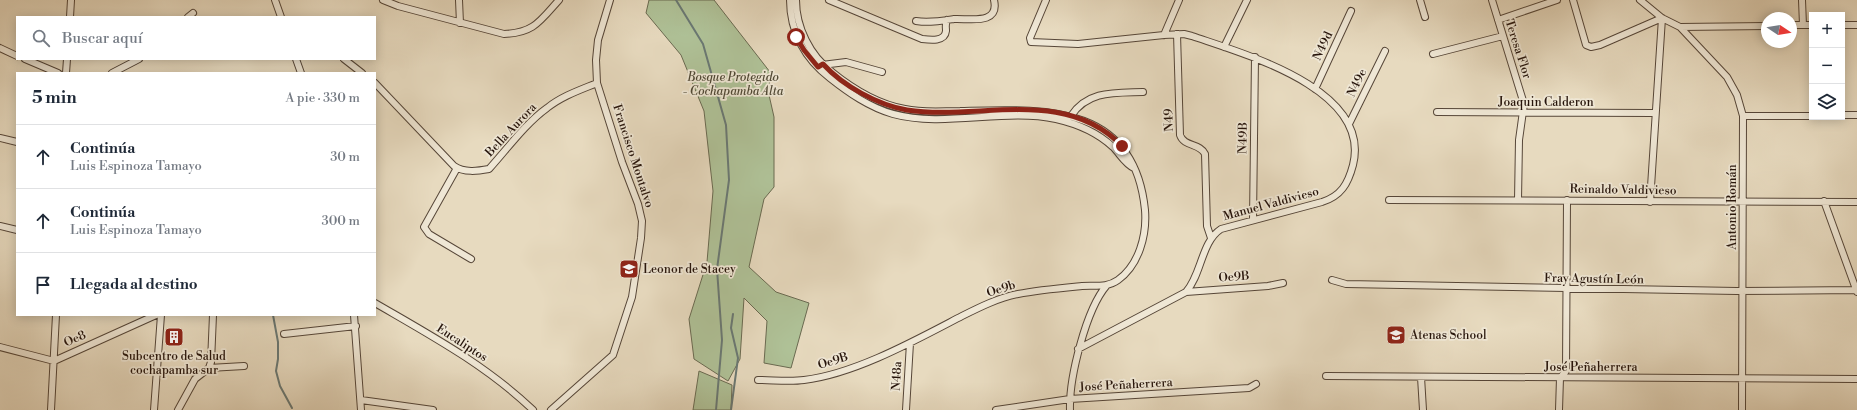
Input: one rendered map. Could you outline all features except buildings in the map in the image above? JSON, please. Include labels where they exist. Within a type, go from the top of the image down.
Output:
[{"type":"street","points":[[70,16],[71,0]]},
{"type":"street","points":[[275,0],[281,16]]},
{"type":"street","points":[[383,0],[398,6],[504,34],[530,30],[542,20],[559,0]]},
{"type":"street","points":[[459,0],[460,23]]},
{"type":"street","name":"Francisco Montalvo","points":[[551,410],[612,355],[632,297],[641,238],[642,221],[638,204],[622,162],[597,83],[596,60],[598,40],[610,0]]},
{"type":"street","points":[[790,0],[792,20],[796,37],[804,50],[820,66],[851,86],[886,104],[917,111],[1036,116],[1056,119],[1076,125],[1101,137],[1114,148],[1126,164],[1134,168]]},
{"type":"street","points":[[796,0],[801,30],[820,66]]},
{"type":"street","points":[[829,0],[922,39],[934,40],[942,37],[945,33],[947,20]]},
{"type":"street","points":[[916,21],[934,23],[947,20],[976,20],[986,18],[993,12],[995,5],[994,0]]},
{"type":"street","name":"Manuel Valdivieso","points":[[1046,0],[1032,31],[1030,40],[1035,43],[1078,44],[1177,34],[1192,36],[1256,57],[1291,74],[1316,89],[1334,105],[1349,124],[1354,141],[1354,162],[1348,181],[1339,194],[1322,202],[1221,229],[1211,238]]},
{"type":"street","points":[[1164,35],[1179,0]]},
{"type":"street","points":[[1224,47],[1246,0]]},
{"type":"street","points":[[1420,0],[1425,17]]},
{"type":"street","name":"Teresa Flor","points":[[1492,0],[1524,104],[1524,113],[1519,140],[1518,200]]},
{"type":"street","points":[[1498,20],[1557,0]]},
{"type":"street","points":[[1573,0],[1586,45],[1591,47],[1600,45],[1662,18]]},
{"type":"street","points":[[1640,0],[1662,18],[1680,27],[1761,26]]},
{"type":"street","points":[[1802,0],[1803,25]]},
{"type":"street","name":"N49d","points":[[1316,89],[1351,11]]},
{"type":"street","points":[[1650,202],[1654,113],[1662,18]]},
{"type":"street","points":[[1797,25],[1809,25]]},
{"type":"street","points":[[1845,25],[1857,25]]},
{"type":"street","name":"Antonio Román","points":[[1680,27],[1727,77],[1738,95],[1743,116],[1742,410]]},
{"type":"street","name":"N49","points":[[1177,34],[1180,135],[1185,142],[1201,148],[1205,154],[1207,226],[1211,238]]},
{"type":"street","points":[[1433,54],[1503,36]]},
{"type":"street","points":[[0,48],[16,56]]},
{"type":"street","name":"N49e","points":[[1349,124],[1385,51]]},
{"type":"street","name":"N49B","points":[[1253,220],[1256,57]]},
{"type":"street","points":[[27,60],[56,72]]},
{"type":"street","points":[[66,72],[67,60]]},
{"type":"street","points":[[114,72],[137,60]]},
{"type":"street","points":[[296,60],[301,72]]},
{"type":"street","points":[[345,60],[361,72]]},
{"type":"street","points":[[820,66],[846,62],[882,72]]},
{"type":"street","name":"Bella Aurora","points":[[457,168],[479,171],[490,169],[533,120],[547,108],[561,98],[597,83]]},
{"type":"street","points":[[376,85],[457,168],[426,220],[424,227],[429,234],[471,258]]},
{"type":"street","points":[[1071,116],[1077,106],[1098,95],[1143,92]]},
{"type":"street","points":[[973,114],[1028,110],[1071,116],[1092,124],[1122,146],[1134,168],[1142,191],[1145,208],[1144,233],[1137,256],[1118,281],[1107,285],[1094,306],[1078,349],[1070,399],[1070,410]]},
{"type":"street","name":"Joaquin Calderon","points":[[1437,112],[1654,113]]},
{"type":"street","points":[[1845,115],[1857,115]]},
{"type":"street","points":[[1743,116],[1809,116]]},
{"type":"street","points":[[0,138],[16,142]]},
{"type":"street","name":"Reinaldo Valdivieso","points":[[1389,200],[1857,202]]},
{"type":"street","points":[[1559,410],[1560,378],[1566,371],[1568,200]]},
{"type":"street","points":[[1824,201],[1857,291]]},
{"type":"street","points":[[0,226],[16,230]]},
{"type":"street","points":[[1078,349],[1186,292],[1193,282],[1211,238]]},
{"type":"street","name":"Fray Agustín León","points":[[1332,280],[1346,284],[1566,289],[1857,291]]},
{"type":"street","name":"Oe9B","points":[[1186,292],[1268,286],[1283,283]]},
{"type":"street","name":"Oe9b","points":[[910,343],[988,303],[1018,294],[1082,286],[1107,285]]},
{"type":"street","name":"Eucaliptos","points":[[376,304],[471,360],[521,399],[532,410]]},
{"type":"street","points":[[51,410],[56,316]]},
{"type":"street","name":"Oe8","points":[[0,347],[54,361],[154,316]]},
{"type":"street","points":[[154,410],[161,316]]},
{"type":"street","points":[[209,368],[212,356],[213,316]]},
{"type":"street","points":[[354,316],[361,410]]},
{"type":"street","points":[[284,334],[356,326]]},
{"type":"street","name":"Oe9B","points":[[758,380],[804,380],[840,372],[910,343]]},
{"type":"street","name":"N48a","points":[[906,410],[910,343]]},
{"type":"street","points":[[178,410],[195,379],[209,368],[244,366]]},
{"type":"street","name":"José Peñaherrera","points":[[1326,376],[1857,379]]},
{"type":"street","points":[[1421,376],[1423,410]]},
{"type":"street","name":"José Peñaherrera","points":[[996,410],[1070,399],[1249,388],[1256,384]]},
{"type":"street","points":[[361,400],[433,410]]},
{"type":"green space","name":"Bosque Protegido - Cochapamba Alta","points":[[649,0],[714,0],[770,72],[769,95],[774,117],[774,187],[764,199],[749,267],[776,292],[809,303],[791,368],[764,363],[767,321],[744,298],[740,359],[728,381],[694,359],[689,319],[707,262],[713,191],[704,111],[681,55],[646,13]]},
{"type":"green space","points":[[699,371],[732,385],[731,410],[693,410]]},
{"type":"waterway","points":[[676,0],[703,44],[726,125],[729,180],[717,269],[722,340],[716,410]]},
{"type":"waterway","points":[[731,410],[738,358],[731,328],[733,314]]},
{"type":"waterway","points":[[273,316],[278,342],[276,371],[280,386],[292,408]]},
{"type":"place","name":"Leonor de Stacey","points":[[629,269]]},
{"type":"place","name":"Atenas School","points":[[1396,335]]},
{"type":"place","name":"Subcentro de Salud cochapamba sur","points":[[174,337]]},
{"type":"route","points":[[796,37],[804,50],[818,67],[823,64],[851,86],[886,104],[906,110],[917,111],[1014,109],[1054,112],[1084,120],[1099,128],[1122,146]]}]
